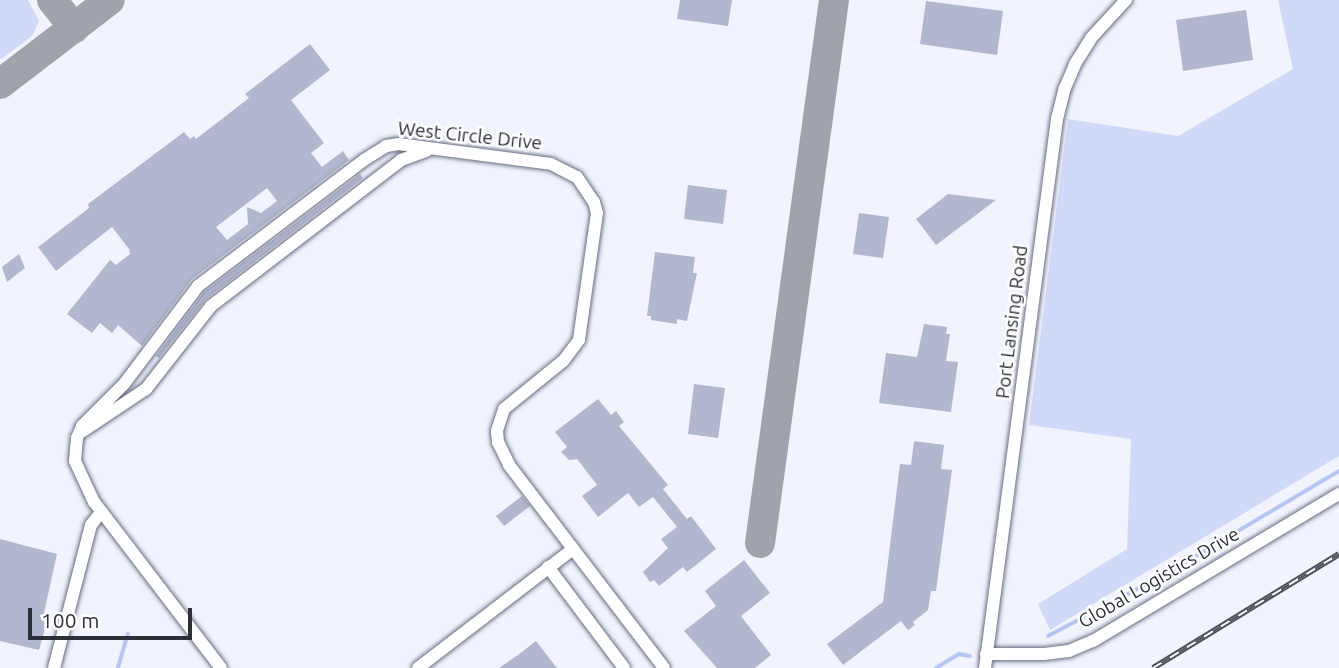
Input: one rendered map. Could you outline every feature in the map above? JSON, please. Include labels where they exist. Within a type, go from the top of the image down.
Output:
[{"type":"street","name":"Port Lansing Road","points":[[985,668],[1057,119],[1065,88],[1091,38],[1126,0]]},
{"type":"street","name":"West Circle Drive","points":[[77,438],[82,426],[124,384],[198,286],[386,146],[398,144],[551,164],[577,177],[594,202],[597,213],[579,340],[563,361],[503,409],[497,431],[502,455],[664,668]]},
{"type":"street","points":[[221,668],[101,512],[75,461],[77,438],[146,389],[211,306],[401,160],[433,149]]},
{"type":"street","name":"Global Logistics Drive","points":[[986,654],[1069,651],[1093,641],[1339,494]]},
{"type":"street","points":[[54,668],[85,557],[91,525],[101,512]]},
{"type":"street","points":[[418,668],[573,549]]},
{"type":"street","points":[[548,567],[624,668]]},
{"type":"shaded area","points":[[0,0],[28,0],[39,21],[32,36],[0,60]]},
{"type":"shaded area","points":[[1278,0],[1339,0],[1339,456],[1050,630],[1038,604],[1127,549],[1131,439],[1029,425],[1068,119],[1178,136],[1293,69]]},
{"type":"building","points":[[680,0],[732,0],[728,26],[677,19]]},
{"type":"building","points":[[926,1],[1003,11],[997,55],[920,44]]},
{"type":"building","points":[[1246,10],[1253,60],[1183,71],[1176,20]]},
{"type":"building","points":[[310,44],[330,70],[291,100],[324,143],[311,153],[322,167],[343,151],[349,160],[192,279],[142,346],[118,325],[112,333],[100,323],[92,333],[67,314],[110,260],[116,265],[130,254],[129,249],[112,227],[56,271],[38,247],[89,208],[88,204],[184,132],[190,139],[194,136],[196,139],[249,98],[245,94]],"holes":[[[267,188],[277,201],[261,213],[247,207],[248,224],[227,240],[216,227]]]},
{"type":"building","points":[[360,174],[363,178],[206,299],[159,358],[156,356],[204,292]]},
{"type":"building","points":[[688,185],[727,190],[723,224],[684,219]]},
{"type":"building","points":[[948,194],[996,200],[936,245],[916,219]]},
{"type":"building","points":[[859,213],[889,217],[883,258],[853,254]]},
{"type":"building","points":[[655,252],[695,257],[693,273],[697,273],[687,321],[677,319],[677,324],[651,320],[651,316],[647,316]]},
{"type":"building","points":[[19,254],[25,268],[7,282],[2,267]]},
{"type":"building","points":[[924,324],[947,327],[946,334],[950,334],[946,361],[958,362],[951,412],[879,403],[886,353],[917,357]]},
{"type":"building","points":[[694,384],[725,388],[718,438],[688,434]]},
{"type":"building","points":[[598,399],[611,415],[616,411],[624,422],[619,426],[668,485],[663,489],[687,519],[691,516],[716,549],[687,572],[683,567],[659,586],[654,580],[650,582],[643,572],[668,548],[661,539],[677,527],[653,497],[639,507],[628,493],[598,517],[582,496],[597,485],[577,459],[569,460],[561,452],[567,447],[555,432]]},
{"type":"building","points":[[914,441],[944,445],[941,469],[952,470],[936,591],[931,591],[928,610],[913,622],[915,625],[908,630],[901,621],[843,665],[827,644],[883,602],[900,464],[911,465]]},
{"type":"building","points":[[522,496],[530,506],[504,526],[496,516]]},
{"type":"building","points":[[0,539],[57,554],[44,613],[49,614],[39,650],[0,641]]},
{"type":"building","points":[[744,560],[770,593],[741,616],[771,655],[755,668],[717,668],[684,631],[716,606],[705,591]]},
{"type":"building","points":[[536,641],[557,668],[499,668],[518,655]]},
{"type":"waterway","points":[[1048,636],[1164,575],[1339,471]]},
{"type":"waterway","points":[[118,668],[128,634]]},
{"type":"waterway","points":[[936,668],[959,654],[970,656]]},
{"type":"taxiway","points":[[52,0],[74,28]]},
{"type":"taxiway","points":[[0,84],[110,0]]},
{"type":"taxiway","points":[[760,543],[834,0]]},
{"type":"railway","points":[[1153,668],[1339,554]]}]
